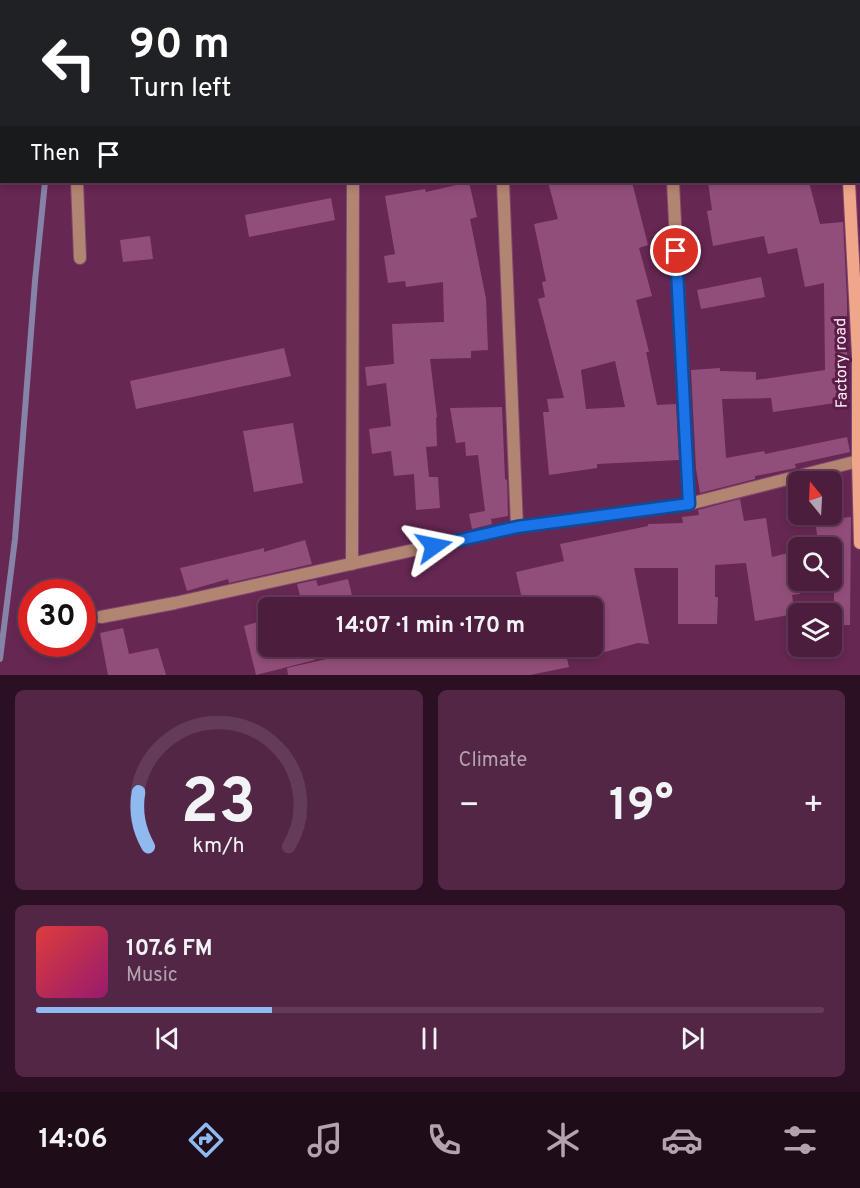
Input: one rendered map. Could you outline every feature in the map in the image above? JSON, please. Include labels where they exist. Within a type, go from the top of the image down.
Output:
[{"type":"street","points":[[77,183],[80,258]]},
{"type":"street","points":[[352,564],[353,183]]},
{"type":"street","points":[[503,183],[517,527]]},
{"type":"street","points":[[673,183],[689,504]]},
{"type":"street","name":"Factory road","points":[[849,183],[859,355],[860,543]]},
{"type":"street","points":[[101,617],[175,603],[517,527],[689,504],[858,461]]},
{"type":"building","points":[[469,183],[477,217],[470,219],[486,299],[488,350],[471,351],[471,358],[430,359],[437,417],[437,446],[426,447],[429,477],[438,477],[440,508],[416,510],[414,474],[394,476],[391,451],[372,454],[369,429],[391,426],[386,383],[367,386],[365,367],[394,364],[392,324],[444,322],[443,282],[406,287],[405,281],[388,283],[384,256],[395,254],[385,196],[425,189],[426,192]]},
{"type":"building","points":[[548,183],[632,183],[648,245],[639,248],[652,296],[636,300],[649,352],[646,352],[657,405],[676,404],[679,460],[597,464],[597,468],[549,475],[543,412],[549,412],[547,399],[564,398],[538,299],[545,297],[542,282],[546,281],[534,224],[558,219]],"holes":[[[615,361],[625,407],[586,409],[581,370]]]},
{"type":"building","points":[[708,183],[809,183],[820,224],[843,222],[847,356],[842,356],[849,401],[773,412],[771,398],[722,399],[726,458],[764,451],[765,454],[847,437],[850,452],[795,464],[796,468],[755,476],[755,479],[700,493],[696,469],[691,370],[720,368],[720,371],[756,372],[756,380],[825,370],[824,283],[805,287],[797,248],[768,254],[764,236],[713,246],[707,211],[712,210]]},
{"type":"building","points":[[331,198],[335,220],[249,237],[245,215]]},
{"type":"building","points":[[150,236],[153,259],[123,262],[120,240]]},
{"type":"building","points":[[761,277],[765,297],[701,309],[697,290]]},
{"type":"building","points":[[284,348],[291,376],[136,409],[130,381]]},
{"type":"building","points":[[502,407],[508,516],[491,519],[492,524],[472,529],[469,514],[485,511],[478,455],[466,456],[465,442],[456,443],[450,408]]},
{"type":"building","points":[[293,423],[303,483],[254,492],[243,431]]},
{"type":"building","points":[[740,499],[744,521],[766,518],[772,557],[788,553],[788,591],[799,591],[800,594],[792,595],[793,603],[788,603],[788,615],[755,621],[746,563],[715,565],[715,597],[718,597],[717,624],[678,624],[678,568],[634,568],[649,644],[638,643],[603,652],[603,597],[522,597],[516,572],[564,561],[560,544],[648,526],[648,524],[683,523],[682,517],[699,515],[698,510]]},
{"type":"building","points":[[851,517],[850,625],[842,625],[842,603],[834,603],[834,591],[842,591],[842,537],[817,537],[816,525],[842,525],[842,518]]},
{"type":"building","points":[[305,540],[312,564],[229,583],[228,579],[187,591],[180,568],[264,548],[264,552]]},
{"type":"building","points":[[348,579],[352,597],[300,597],[297,584],[316,580],[318,586]]},
{"type":"building","points":[[258,622],[258,657],[314,657],[315,660],[256,675],[244,626]]},
{"type":"building","points":[[123,628],[129,654],[158,648],[166,675],[108,675],[100,633]]},
{"type":"building","points":[[336,657],[567,657],[569,667],[530,675],[288,675],[287,668]]},
{"type":"waterway","points":[[0,659],[15,539],[45,183]]},
{"type":"route","points":[[434,546],[517,527],[689,504],[676,251]]}]
